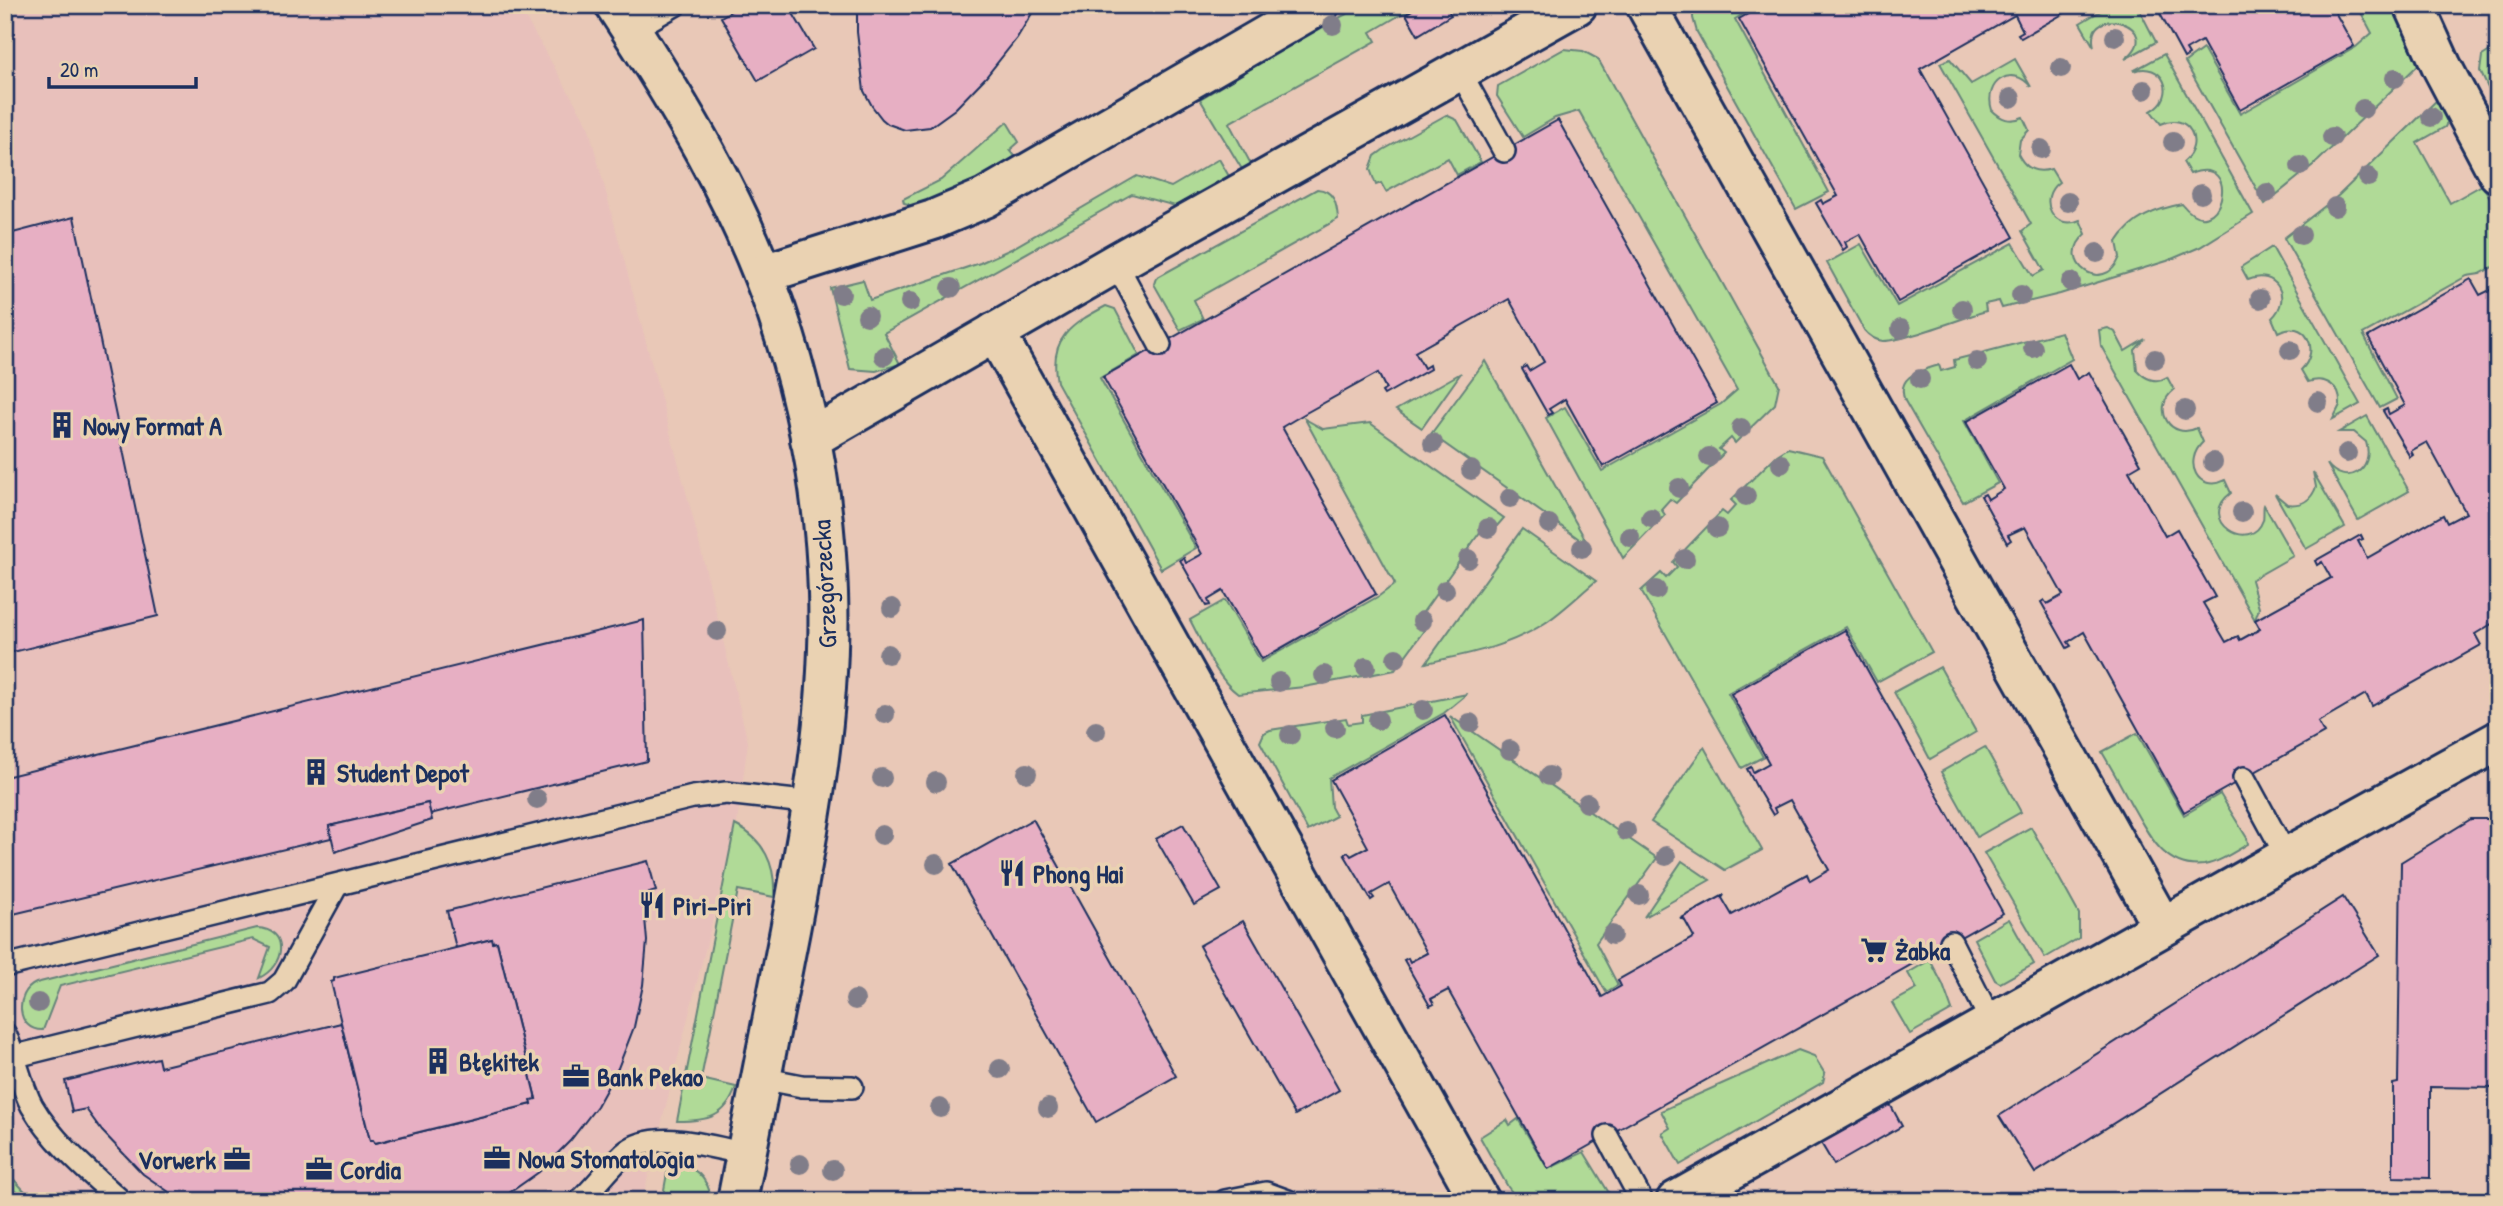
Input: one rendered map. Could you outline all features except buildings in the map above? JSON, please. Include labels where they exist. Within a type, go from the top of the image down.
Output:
[{"type":"street","points":[[762,274],[933,220],[985,198],[1319,5]]},
{"type":"street","points":[[810,439],[1116,263],[1577,5]]},
{"type":"street","points":[[1646,5],[2162,926]]},
{"type":"street","points":[[2414,5],[2442,68],[2498,173]]},
{"type":"street","name":"Grzegórzecka","points":[[624,18],[697,134],[744,229],[762,274],[788,351],[810,439],[822,519],[828,596],[824,706],[813,803],[737,1201]]},
{"type":"street","points":[[995,332],[1480,1201]]},
{"type":"street","points":[[1676,1201],[2162,926],[2498,741]]},
{"type":"lane","points":[[624,18],[675,5]]},
{"type":"lane","points":[[1459,70],[1504,151]]},
{"type":"lane","points":[[1116,263],[1160,345]]},
{"type":"lane","points":[[2244,778],[2287,857]]},
{"type":"lane","points":[[5,966],[693,797],[726,793],[813,803]]},
{"type":"lane","points":[[16,1056],[270,993],[284,982],[337,885]]},
{"type":"lane","points":[[1951,942],[1992,1023]]},
{"type":"lane","points":[[5,1034],[16,1056],[24,1088],[39,1117],[87,1170],[121,1201]]},
{"type":"lane","points":[[761,1078],[802,1086],[852,1087]]},
{"type":"lane","points":[[1607,1136],[1642,1201]]},
{"type":"lane","points":[[580,1201],[626,1153],[647,1142],[684,1142],[746,1154]]},
{"type":"lane","points":[[1225,1201],[1266,1194],[1288,1201]]},
{"type":"shaded area","points":[[5,5],[518,5],[588,125],[693,518],[748,742],[737,823],[642,1201],[15,1201],[5,1192],[5,97],[14,95],[5,59]]},
{"type":"green space","points":[[1364,5],[1417,5],[1371,32],[1376,41],[1229,123],[1252,166],[1243,171],[1200,99],[1319,28]]},
{"type":"green space","points":[[1693,5],[1758,5],[1735,19],[1829,192],[1796,209],[1697,32]]},
{"type":"green space","points":[[2111,5],[2137,5],[2156,42],[2125,59],[2136,47],[2137,37],[2132,28],[2111,21],[2100,24],[2094,33],[2094,47],[2080,23]]},
{"type":"green space","points":[[2357,5],[2393,5],[2418,65],[2318,161],[2265,204],[2185,62],[2203,49],[2240,114],[2356,47],[2372,33]]},
{"type":"green space","points":[[2498,46],[2498,109],[2480,71],[2482,56]]},
{"type":"green space","points":[[1564,49],[1583,51],[1598,59],[1779,385],[1775,404],[1735,443],[1731,438],[1719,449],[1724,453],[1676,503],[1670,499],[1661,509],[1665,515],[1623,558],[1546,418],[1565,407],[1602,471],[1721,404],[1737,390],[1579,111],[1555,118],[1523,137],[1497,96],[1498,86]]},
{"type":"green space","points":[[2164,54],[2253,214],[2200,247],[2167,261],[2060,294],[2002,308],[1999,301],[1985,304],[1986,311],[1892,340],[1877,340],[1864,330],[1827,263],[1861,244],[1897,306],[2013,243],[2033,276],[2044,270],[2022,231],[2031,224],[1940,63],[1950,59],[1971,84],[2015,59],[2031,87],[2016,77],[2001,79],[1992,91],[1992,110],[2006,119],[2023,117],[2029,130],[2020,140],[2018,154],[2031,169],[2051,169],[2059,182],[2049,197],[2051,212],[2063,222],[2080,220],[2086,234],[2078,244],[2076,255],[2078,264],[2085,271],[2103,274],[2113,269],[2120,257],[2117,242],[2130,227],[2145,216],[2182,204],[2196,216],[2207,216],[2216,210],[2221,199],[2222,186],[2217,176],[2207,171],[2190,174],[2183,162],[2193,146],[2191,131],[2179,122],[2161,124],[2151,111],[2164,97],[2164,81],[2152,70],[2133,71]]},
{"type":"green space","points":[[2437,100],[2448,121],[2445,127],[2417,143],[2450,203],[2482,185],[2498,210],[2498,264],[2480,274],[2467,276],[2363,334],[2397,399],[2380,408],[2284,238],[2339,195]]},
{"type":"green space","points":[[1446,115],[1457,120],[1481,162],[1457,175],[1448,158],[1386,192],[1381,183],[1376,185],[1370,169],[1375,156]]},
{"type":"green space","points":[[1007,122],[1019,142],[1010,150],[1015,156],[979,180],[938,199],[911,208],[904,203],[903,199],[941,180]]},
{"type":"green space","points":[[1219,159],[1230,178],[1179,207],[1132,194],[884,333],[900,364],[876,371],[850,369],[830,288],[863,280],[870,300],[980,263],[1011,249],[1137,176],[1171,187]]},
{"type":"green space","points":[[1317,189],[1327,192],[1334,199],[1338,219],[1194,300],[1203,319],[1180,330],[1154,284],[1156,278]]},
{"type":"green space","points":[[2272,247],[2360,404],[2333,419],[2340,405],[2335,388],[2320,380],[2308,382],[2301,370],[2310,353],[2308,338],[2296,329],[2278,332],[2272,318],[2281,302],[2278,287],[2267,278],[2248,280],[2241,267]]},
{"type":"green space","points":[[1106,306],[1115,309],[1139,355],[1100,378],[1196,548],[1161,569],[1057,382],[1056,354],[1065,334],[1083,319]]},
{"type":"green space","points":[[2108,328],[2115,332],[2125,351],[2145,339],[2135,350],[2137,370],[2151,380],[2167,377],[2174,390],[2164,405],[2167,421],[2179,430],[2197,428],[2203,442],[2194,458],[2196,474],[2207,483],[2225,480],[2231,493],[2222,503],[2219,514],[2222,523],[2238,534],[2248,534],[2257,530],[2263,520],[2264,505],[2293,556],[2251,580],[2259,608],[2255,620],[2101,346],[2099,330]]},
{"type":"green space","points":[[2061,332],[2072,359],[1964,421],[1998,483],[1963,502],[1905,401],[1903,386],[1906,380],[1917,372],[1939,365],[1941,371],[1955,367],[1954,360]]},
{"type":"green space","points":[[1485,361],[1589,546],[1431,434]]},
{"type":"green space","points":[[1461,373],[1422,428],[1396,410]]},
{"type":"green space","points":[[2367,416],[2409,491],[2358,520],[2327,464],[2342,475],[2350,475],[2363,468],[2368,452],[2366,442],[2354,432],[2339,432]]},
{"type":"green space","points":[[1305,419],[1323,429],[1370,423],[1504,518],[1497,526],[1488,521],[1416,622],[1425,629],[1395,670],[1304,687],[1238,694],[1217,670],[1190,620],[1225,600],[1261,662],[1379,596],[1395,584]]},
{"type":"green space","points":[[1788,448],[1822,456],[1932,652],[1877,682],[1846,627],[1728,693],[1763,757],[1742,768],[1641,591],[1661,573],[1666,578],[1677,567],[1673,562],[1722,511],[1727,515],[1736,505],[1731,500],[1777,455]]},
{"type":"green space","points":[[2313,472],[2345,527],[2306,549],[2275,494],[2287,504],[2305,502],[2316,487]]},
{"type":"green space","points":[[1522,529],[1596,581],[1545,623],[1517,638],[1487,649],[1426,663]]},
{"type":"green space","points":[[1940,667],[1976,732],[1930,759],[1894,692]]},
{"type":"green space","points":[[1467,694],[1444,713],[1329,778],[1331,807],[1336,816],[1308,831],[1260,742],[1264,733],[1270,730],[1346,718],[1348,724],[1362,722],[1362,715]]},
{"type":"green space","points":[[1450,716],[1657,858],[1596,943],[1618,985],[1606,992]]},
{"type":"green space","points":[[2137,733],[2184,815],[2220,794],[2248,844],[2204,865],[2178,862],[2159,847],[2102,752]]},
{"type":"green space","points":[[1704,747],[1762,850],[1725,870],[1651,822]]},
{"type":"green space","points":[[1985,747],[2021,812],[1977,837],[1941,772]]},
{"type":"green space","points":[[735,825],[754,838],[766,854],[773,874],[774,897],[738,890],[701,1079],[736,1087],[732,1097],[714,1116],[677,1121]]},
{"type":"green space","points":[[2031,827],[2079,914],[2079,938],[2045,958],[1984,853]]},
{"type":"green space","points":[[1682,861],[1710,880],[1644,917]]},
{"type":"green space","points":[[2009,919],[2034,964],[2000,983],[1995,980],[1974,939]]},
{"type":"green space","points":[[257,928],[268,930],[275,935],[280,949],[274,965],[259,978],[270,947],[253,939],[60,986],[43,1030],[34,1029],[23,1018],[21,1003],[29,988],[36,983]]},
{"type":"green space","points":[[1930,960],[1952,1010],[1910,1034],[1892,1003],[1917,989],[1908,973]]},
{"type":"green space","points":[[1798,1050],[1814,1056],[1825,1074],[1823,1082],[1680,1165],[1662,1133],[1670,1128],[1661,1111]]},
{"type":"green space","points":[[1518,1119],[1548,1169],[1584,1152],[1609,1193],[1609,1201],[1519,1201],[1508,1187],[1480,1137],[1507,1120],[1510,1125]]},
{"type":"green space","points":[[669,1162],[678,1163],[698,1173],[707,1185],[712,1201],[662,1201]]},
{"type":"green space","points":[[5,1170],[34,1201],[12,1201],[5,1195]]},
{"type":"place","name":"Nowy Format A","points":[[62,425]]},
{"type":"place","name":"Student Depot","points":[[316,772]]},
{"type":"place","name":"Phong Hai","points":[[1012,873]]},
{"type":"place","name":"Piri-Piri","points":[[652,905]]},
{"type":"place","name":"Żabka","points":[[1874,950]]},
{"type":"place","name":"Błękitek","points":[[438,1061]]},
{"type":"place","name":"Bank Pekao","points":[[576,1076]]},
{"type":"place","name":"Nowa Stomatologia","points":[[497,1158]]},
{"type":"place","name":"Vorwerk","points":[[237,1159]]},
{"type":"place","name":"Cordia","points":[[319,1169]]}]
